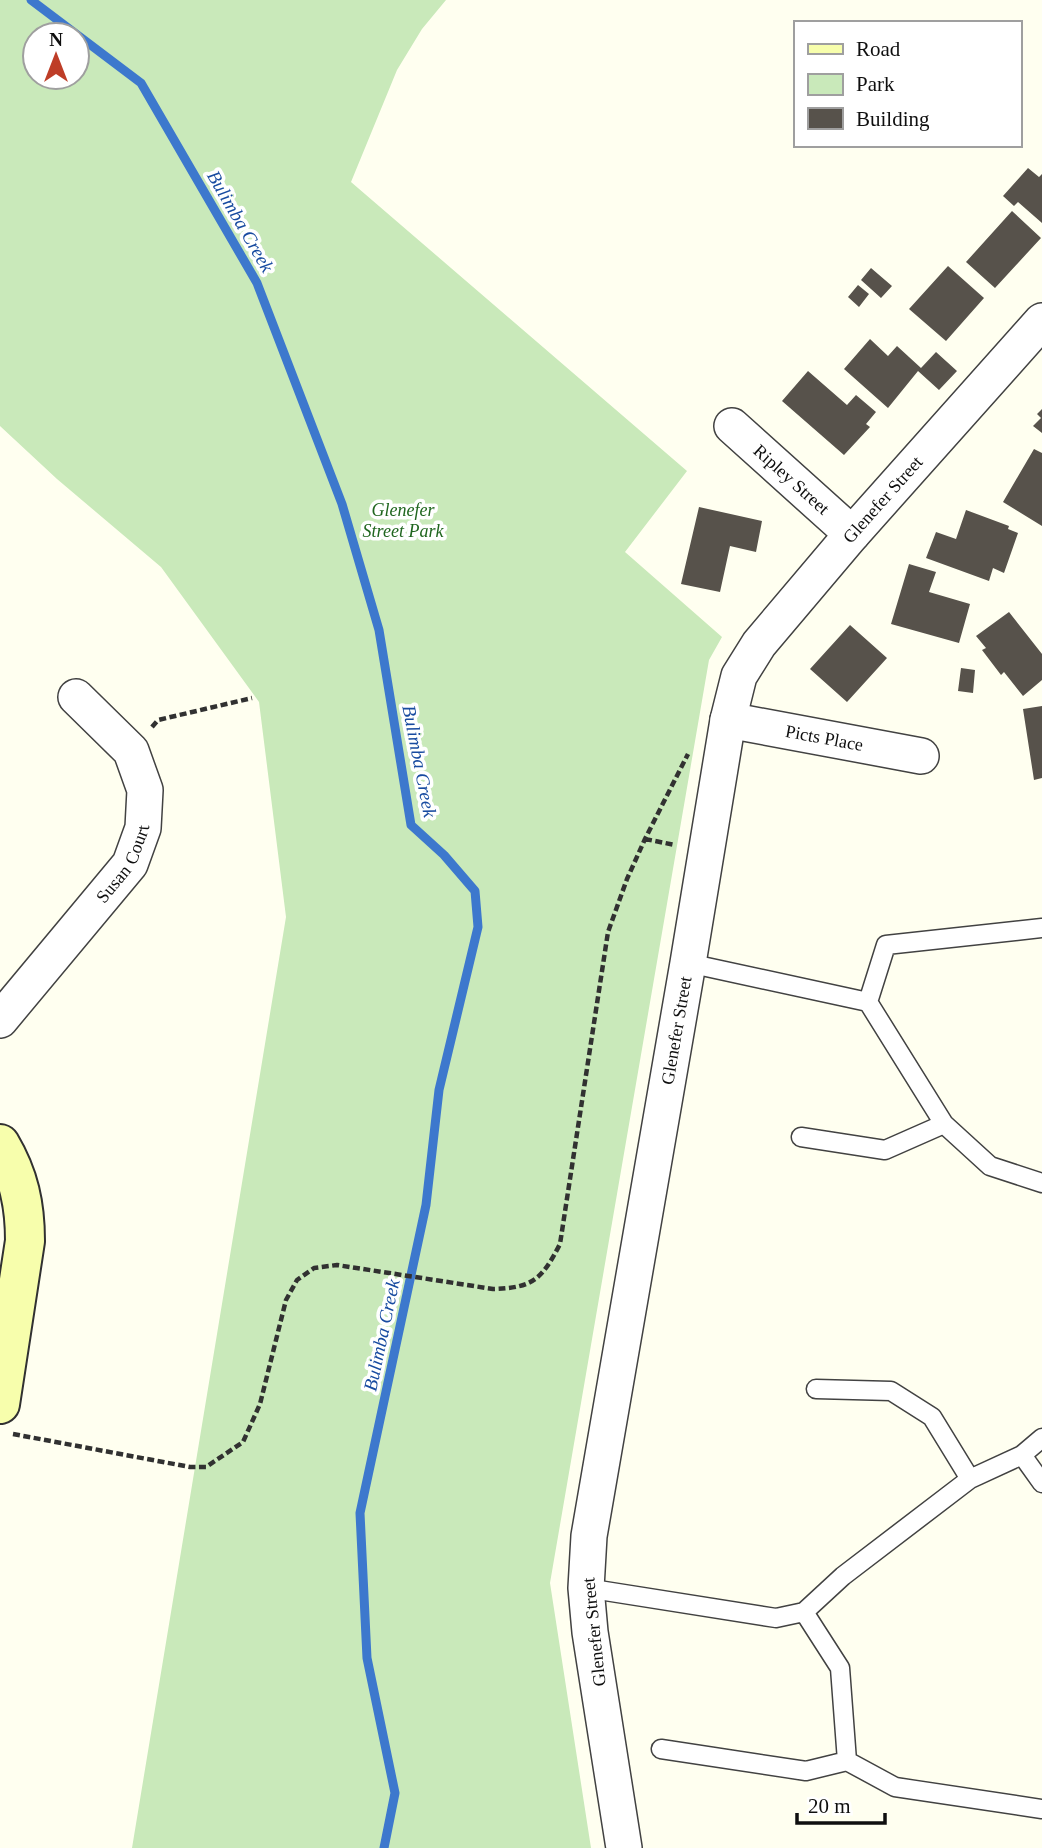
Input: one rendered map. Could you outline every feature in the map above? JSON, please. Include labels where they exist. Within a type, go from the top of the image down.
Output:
[{"type":"street","name":"Glenefer Street","points":[[624,1848],[590,1632],[586,1588],[589,1536],[728,720],[739,676],[759,644],[852,534],[1042,321]]},
{"type":"street","name":"Ripley Street","points":[[732,426],[852,534]]},
{"type":"street","name":"Susan Court","points":[[0,1020],[130,864],[143,828],[145,790],[131,751],[76,696]]},
{"type":"street","name":"Picts Place","points":[[728,720],[921,756]]},
{"type":"street","points":[[0,1144],[17,1178],[25,1217],[25,1241],[5,1419]]},
{"type":"lane","points":[[868,1002],[886,944],[1042,928]]},
{"type":"lane","points":[[688,963],[868,1002],[944,1124],[990,1166],[1042,1183]]},
{"type":"lane","points":[[801,1137],[885,1150],[944,1124]]},
{"type":"lane","points":[[816,1389],[891,1391],[932,1417],[970,1479]]},
{"type":"lane","points":[[586,1588],[776,1618],[804,1612],[843,1576],[970,1479],[1022,1455],[1042,1438]]},
{"type":"lane","points":[[1022,1455],[1042,1483]]},
{"type":"lane","points":[[804,1612],[840,1668],[847,1761]]},
{"type":"lane","points":[[661,1749],[806,1771],[847,1761],[895,1787],[1042,1810]]},
{"type":"path","points":[[131,751],[158,720],[252,698]]},
{"type":"path","points":[[5,1419],[190,1467],[206,1467],[243,1443],[260,1404],[286,1300],[298,1280],[314,1268],[337,1265],[493,1289],[514,1288],[532,1281],[547,1269],[560,1244],[608,932],[631,869],[692,743]]},
{"type":"green space","name":"Glenefer Street Park","points":[[0,0],[446,0],[422,29],[397,70],[351,182],[687,471],[625,552],[722,637],[709,660],[550,1583],[591,1848],[132,1848],[286,917],[259,702],[161,567],[57,479],[0,426]]},
{"type":"building","points":[[1028,168],[1039,177],[1042,174],[1042,223],[1018,202],[1014,206],[1003,196]]},
{"type":"building","points":[[1012,211],[1041,238],[995,288],[966,262]]},
{"type":"building","points":[[948,266],[984,298],[946,341],[909,309]]},
{"type":"building","points":[[871,268],[892,286],[881,298],[861,280]]},
{"type":"building","points":[[858,285],[869,294],[859,307],[848,297]]},
{"type":"building","points":[[870,339],[888,356],[897,346],[921,368],[936,352],[957,371],[939,390],[918,371],[888,408],[844,369]]},
{"type":"building","points":[[808,371],[847,405],[856,395],[876,412],[866,424],[870,427],[844,455],[782,401]]},
{"type":"building","points":[[1042,409],[1042,433],[1033,426],[1041,418],[1037,414]]},
{"type":"building","points":[[1034,449],[1042,453],[1042,526],[1003,502]]},
{"type":"building","points":[[699,507],[762,521],[756,552],[730,546],[720,592],[681,584]]},
{"type":"building","points":[[966,510],[1009,526],[1008,529],[1018,533],[1004,573],[993,568],[989,581],[926,558],[936,532],[956,539]]},
{"type":"building","points":[[909,564],[936,572],[929,592],[970,604],[959,643],[891,624]]},
{"type":"building","points":[[1009,612],[1042,654],[1042,680],[1023,696],[1004,672],[1001,675],[982,650],[986,648],[976,636]]},
{"type":"building","points":[[850,625],[887,658],[847,702],[810,669]]},
{"type":"building","points":[[961,668],[975,670],[973,693],[958,691]]},
{"type":"building","points":[[1042,706],[1042,778],[1034,780],[1023,709]]},
{"type":"waterway","name":"Bulimba Creek","points":[[31,0],[141,83],[257,283],[342,504],[379,630],[411,825],[444,855],[475,891],[478,927],[439,1090],[426,1205],[360,1513],[367,1658],[395,1793],[384,1848]]}]
